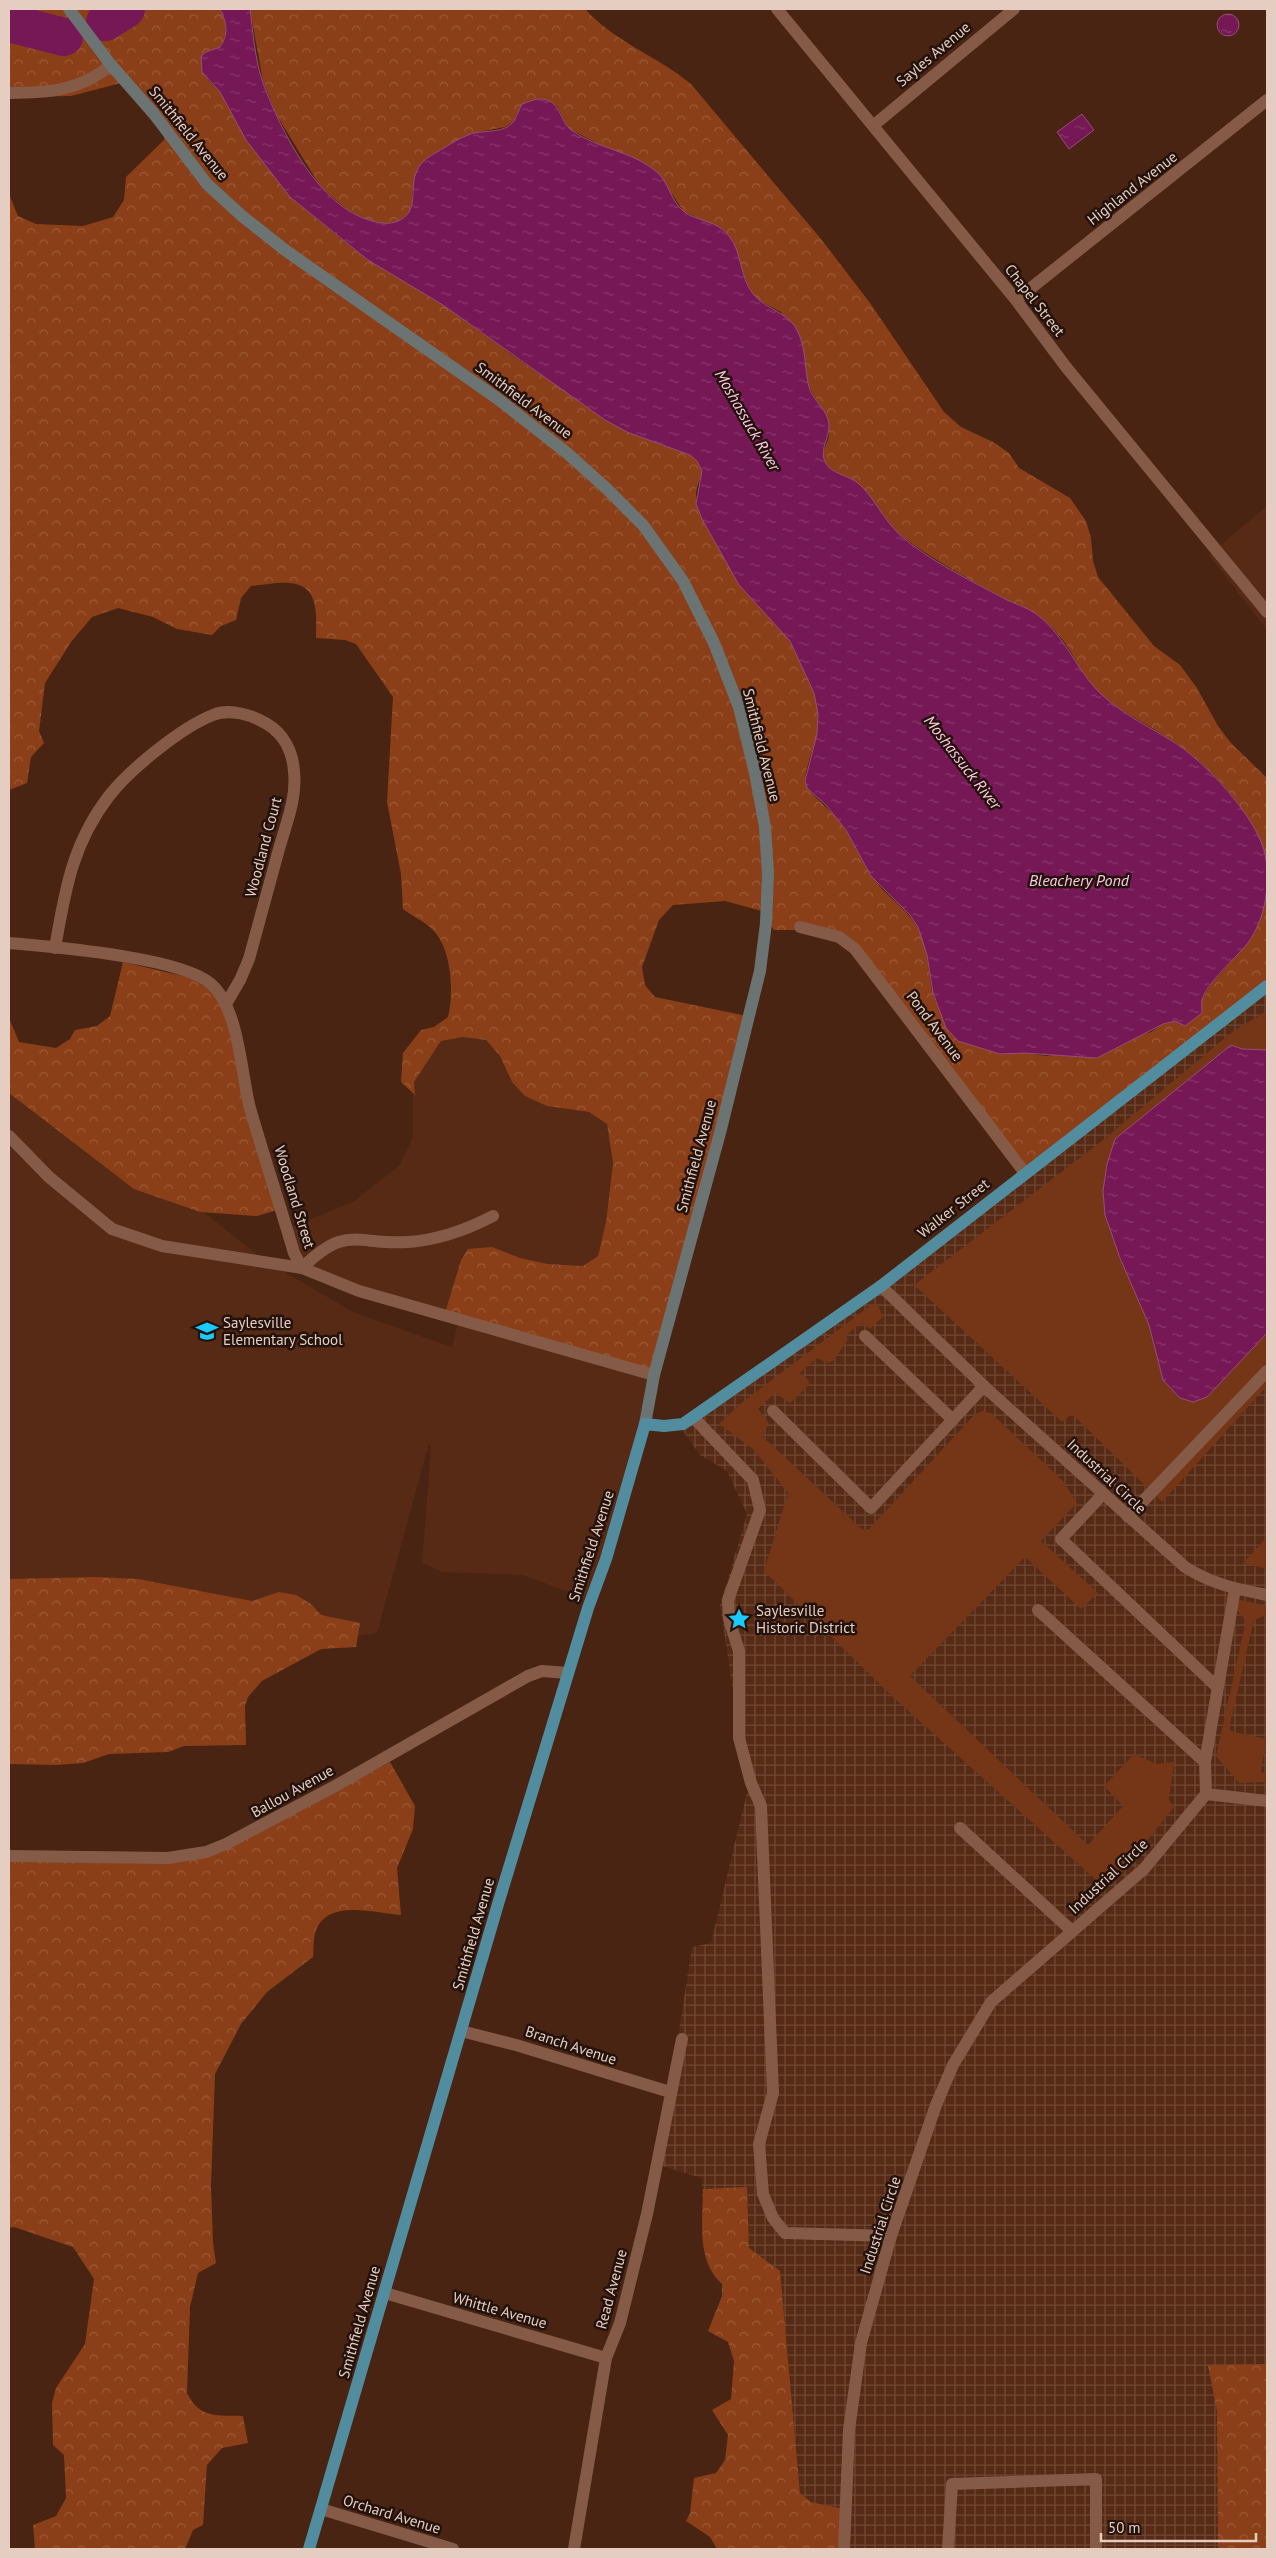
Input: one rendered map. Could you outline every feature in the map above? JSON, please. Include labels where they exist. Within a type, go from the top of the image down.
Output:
[{"type":"main road","name":"Smithfield Avenue","points":[[69,9],[111,65],[154,114],[206,184],[285,250],[498,399],[567,453],[643,525],[677,573],[714,643],[739,707],[755,773],[765,827],[768,864],[766,923],[755,990],[720,1133],[654,1375],[644,1424],[606,1559],[588,1608],[568,1673],[461,2031],[309,2549]]},
{"type":"main road","name":"Walker Street","points":[[644,1424],[664,1426],[682,1424],[880,1286],[1267,986]]},
{"type":"street","name":"Chapel Street","points":[[777,9],[874,125],[1016,300],[1066,368],[1267,612]]},
{"type":"street","name":"Sayles Avenue","points":[[874,125],[1014,9]]},
{"type":"street","points":[[9,93],[48,93],[72,87],[96,77],[111,65]]},
{"type":"street","name":"Highland Avenue","points":[[1016,300],[1267,100]]},
{"type":"street","name":"Woodland Court","points":[[55,948],[67,879],[80,846],[108,797],[131,772],[185,731],[214,714],[235,712],[246,715],[276,730],[286,743],[293,759],[295,790],[249,959],[240,980],[226,1004]]},
{"type":"street","name":"Pond Avenue","points":[[800,927],[839,937],[855,949],[1025,1173]]},
{"type":"street","name":"Woodland Street","points":[[9,943],[95,952],[176,967],[211,984],[226,1004],[250,1106],[294,1253],[302,1268],[359,1292],[654,1375]]},
{"type":"street","points":[[9,1136],[49,1177],[112,1229],[162,1246],[302,1268],[319,1251],[337,1241],[355,1238],[384,1243],[436,1238],[470,1228],[493,1216]]},
{"type":"street","name":"Industrial Circle","points":[[880,1286],[984,1386],[1185,1567],[1206,1580],[1235,1589],[1267,1595]]},
{"type":"street","points":[[865,1336],[953,1420]]},
{"type":"street","points":[[1128,1517],[1267,1371]]},
{"type":"street","points":[[773,1411],[871,1508],[984,1386]]},
{"type":"street","points":[[693,1416],[753,1480],[760,1510],[728,1600],[729,1619],[739,1651],[739,1738],[751,1783],[761,1806],[774,2093],[759,2144],[763,2194],[774,2218],[785,2233],[891,2236]]},
{"type":"street","points":[[1103,1494],[1061,1539],[1217,1687]]},
{"type":"street","points":[[1235,1589],[1204,1762],[1206,1794],[1267,1801]]},
{"type":"street","points":[[1038,1610],[1204,1762]]},
{"type":"street","name":"Ballou Avenue","points":[[9,1856],[168,1858],[206,1852],[226,1844],[338,1785],[528,1676],[542,1671],[568,1673]]},
{"type":"street","name":"Industrial Circle","points":[[844,2549],[850,2430],[861,2343],[891,2236],[936,2105],[953,2065],[991,2002],[1144,1869],[1206,1794]]},
{"type":"street","points":[[960,1828],[1072,1931]]},
{"type":"street","name":"Branch Avenue","points":[[461,2031],[516,2045],[670,2092]]},
{"type":"street","name":"Read Avenue","points":[[574,2549],[606,2358],[620,2323],[647,2214],[661,2153],[670,2092],[682,2038]]},
{"type":"street","name":"Whittle Avenue","points":[[385,2294],[606,2358]]},
{"type":"street","points":[[948,2549],[952,2484],[1096,2479],[1096,2549]]},
{"type":"street","name":"Orchard Avenue","points":[[321,2509],[453,2549]]},
{"type":"shaded area","points":[[1267,506],[1267,630],[1209,555]]},
{"type":"shaded area","points":[[1267,991],[1267,1050],[1257,1051],[1120,1258],[1149,1325],[1207,1397],[1267,1333],[1267,2549],[843,2549],[844,2509],[811,2502],[800,2493],[780,2271],[749,2248],[747,2187],[703,2190],[703,2254],[702,2178],[658,2165],[692,1947],[711,1943],[748,1788],[720,1605],[747,1514],[727,1471],[700,1455],[681,1428],[881,1286]]},
{"type":"shaded area","points":[[1266,1011],[1267,1050],[1242,1049],[1231,1045],[1115,1139],[1107,1164],[1103,1191],[1105,1215],[1120,1258],[1149,1325],[1163,1380],[1207,1397],[1267,1333],[1267,1386],[1162,1502],[1072,1414],[1062,1422],[914,1285],[1103,1140],[1232,1032]]},
{"type":"shaded area","points":[[463,1037],[486,1040],[500,1056],[512,1082],[547,1106],[589,1112],[607,1124],[613,1163],[606,1222],[598,1256],[583,1266],[548,1264],[520,1258],[492,1247],[461,1260],[445,1318],[301,1263],[287,1229],[354,1201],[399,1166],[413,1137],[413,1083],[441,1041]]},
{"type":"shaded area","name":"Saylesville Elementary School","points":[[9,1042],[21,1067],[264,1260],[355,1313],[452,1347],[458,1323],[654,1376],[589,1600],[523,1575],[442,1572],[422,1563],[431,1448],[429,1444],[377,1633],[240,1653],[9,1600]]},
{"type":"shaded area","points":[[871,1305],[878,1305],[883,1317],[870,1329],[862,1323],[846,1335],[848,1340],[833,1361],[828,1363],[817,1358],[800,1373],[809,1381],[808,1386],[790,1403],[775,1393],[758,1409],[769,1423],[762,1436],[863,1530],[869,1529],[975,1414],[983,1411],[991,1413],[1063,1481],[1077,1503],[1041,1541],[1098,1593],[1081,1609],[1025,1557],[910,1676],[1088,1845],[1123,1806],[1104,1786],[1134,1754],[1156,1764],[1174,1762],[1169,1800],[1174,1807],[1123,1871],[1105,1888],[895,1699],[764,1571],[788,1493],[753,1449],[719,1424],[740,1404]]},
{"type":"shaded area","points":[[1267,1537],[1267,1569],[1243,1563]]},
{"type":"shaded area","points":[[1223,1596],[1267,1606],[1267,1615],[1254,1620],[1230,1731],[1266,1739],[1261,1772],[1267,1773],[1267,1782],[1239,1783],[1216,1756],[1246,1620]]},
{"type":"green space","points":[[19,9],[99,9],[112,26],[134,17],[144,9],[220,9],[226,33],[220,47],[206,52],[208,80],[220,92],[246,140],[290,197],[368,260],[443,305],[522,362],[627,432],[691,455],[697,461],[702,472],[696,498],[703,521],[731,564],[792,645],[805,668],[814,692],[818,728],[807,766],[806,784],[843,827],[876,882],[906,912],[921,933],[935,1001],[958,1041],[1000,1054],[1025,1053],[1047,1056],[1151,1032],[1163,1024],[1175,1021],[1202,999],[1212,983],[1249,941],[1258,925],[1265,900],[1267,877],[1267,991],[1031,1171],[851,945],[821,930],[774,930],[762,911],[725,901],[673,905],[659,920],[642,967],[645,985],[655,997],[747,1016],[654,1376],[446,1310],[461,1260],[468,1249],[492,1247],[520,1258],[548,1264],[583,1266],[598,1256],[606,1222],[613,1163],[607,1124],[589,1112],[547,1106],[525,1096],[512,1082],[500,1056],[486,1040],[463,1037],[441,1041],[414,1082],[415,1095],[401,1082],[403,1053],[421,1030],[434,1027],[448,1017],[451,995],[450,971],[444,947],[439,937],[429,926],[403,909],[401,874],[387,802],[393,697],[356,644],[345,640],[316,638],[316,611],[310,593],[304,587],[288,583],[251,586],[241,598],[236,620],[221,626],[212,635],[177,629],[153,617],[118,608],[92,617],[71,642],[45,683],[39,731],[44,743],[31,757],[27,783],[9,790],[9,194],[18,216],[36,224],[83,226],[113,217],[124,200],[126,177],[164,140],[164,136],[121,83],[71,96],[9,97],[9,40],[36,44],[66,43],[53,25],[39,24]]},
{"type":"green space","points":[[250,9],[585,9],[609,31],[691,84],[821,239],[870,303],[944,412],[961,427],[993,442],[1009,453],[1019,468],[1070,498],[1086,521],[1091,538],[1093,561],[1098,577],[1154,646],[1180,665],[1197,688],[1218,726],[1231,743],[1267,778],[1267,867],[1263,850],[1247,817],[1224,786],[1198,760],[1099,693],[1085,676],[1064,642],[1040,617],[961,574],[913,544],[890,524],[859,484],[829,468],[823,457],[829,436],[827,421],[810,388],[781,312],[758,300],[751,292],[741,268],[694,216],[683,211],[673,195],[631,156],[612,151],[568,128],[557,106],[542,99],[518,111],[513,122],[505,127],[479,132],[431,155],[412,192],[412,208],[407,215],[398,221],[385,224],[365,219],[346,209],[320,186],[276,114],[263,81]]},
{"type":"green space","points":[[123,962],[191,978],[220,996],[277,1210],[257,1216],[200,1212],[134,1189],[9,1093],[9,1018],[19,1042],[56,1048],[70,1039],[75,1030],[97,1026],[110,1016]]},
{"type":"green space","points":[[97,1577],[138,1579],[252,1601],[279,1592],[296,1595],[311,1604],[321,1615],[360,1623],[356,1647],[321,1649],[262,1681],[248,1697],[245,1706],[246,1745],[184,1746],[168,1752],[109,1754],[83,1763],[56,1765],[9,1764],[9,1579]]},
{"type":"green space","points":[[390,1762],[415,1806],[413,1829],[397,1868],[401,1915],[352,1910],[340,1911],[329,1915],[321,1922],[315,1933],[313,1957],[267,1992],[241,2024],[215,2074],[211,2186],[213,2243],[216,2263],[198,2273],[190,2307],[187,2393],[198,2407],[210,2414],[243,2416],[248,2443],[222,2448],[207,2465],[203,2525],[193,2530],[185,2549],[35,2549],[33,2525],[56,2516],[66,2498],[64,2455],[53,2445],[52,2403],[56,2388],[85,2344],[94,2279],[73,2247],[14,2227],[9,2228],[9,1859],[220,1853]]},
{"type":"green space","points":[[747,2187],[749,2248],[780,2271],[800,2493],[811,2502],[844,2509],[843,2549],[717,2549],[710,2537],[686,2521],[690,2513],[694,2478],[716,2473],[725,2460],[728,2435],[712,2410],[731,2399],[734,2361],[728,2342],[708,2331],[722,2296],[722,2284],[708,2264],[705,2252],[702,2227],[703,2189]]},
{"type":"green space","points":[[1267,2364],[1267,2549],[1218,2549],[1217,2411],[1208,2365]]},
{"type":"water","points":[[9,9],[19,11],[39,22],[53,25],[66,43],[36,44],[9,40]]},
{"type":"water","points":[[99,9],[144,9],[124,22],[112,26]]},
{"type":"water","name":"Bleachery Pond","points":[[220,9],[250,9],[260,74],[280,123],[304,165],[319,184],[335,200],[353,213],[372,221],[388,223],[398,221],[411,208],[416,172],[422,163],[432,155],[468,135],[498,130],[510,125],[522,104],[541,99],[552,102],[571,130],[592,142],[638,160],[658,173],[683,211],[719,227],[729,236],[737,250],[746,281],[754,295],[790,320],[798,332],[803,347],[810,390],[828,419],[829,429],[823,457],[828,466],[835,472],[858,483],[869,494],[888,522],[899,534],[923,553],[1005,599],[1032,611],[1045,621],[1096,689],[1123,711],[1172,741],[1196,759],[1233,797],[1252,824],[1264,849],[1267,877],[1264,906],[1260,920],[1247,944],[1209,986],[1202,1002],[1202,1013],[1185,1026],[1175,1021],[1163,1024],[1097,1058],[1025,1053],[1000,1054],[958,1041],[946,1028],[933,993],[927,955],[918,927],[910,915],[871,876],[846,830],[826,805],[807,788],[805,781],[817,734],[818,714],[814,693],[790,641],[739,585],[702,519],[696,504],[702,471],[697,461],[690,455],[627,432],[605,420],[443,305],[368,260],[290,197],[246,140],[220,92],[202,72],[201,56],[220,47],[225,38],[225,24]]},
{"type":"water","points":[[1228,14],[1236,17],[1239,25],[1236,33],[1228,36],[1220,33],[1217,25],[1220,17]]},
{"type":"water","points":[[1082,114],[1094,130],[1069,149],[1057,132]]},
{"type":"water","points":[[1231,1045],[1242,1049],[1267,1050],[1267,1333],[1207,1397],[1193,1402],[1180,1398],[1163,1380],[1149,1325],[1120,1258],[1105,1215],[1103,1191],[1107,1164],[1115,1139]]},
{"type":"waterway","name":"Moshassuck River","points":[[105,22],[126,9]]},
{"type":"waterway","name":"Moshassuck River","points":[[9,23],[64,37]]},
{"type":"place","name":"Saylesville Elementary School","points":[[207,1331]]},
{"type":"place","name":"Saylesville Historic District","points":[[739,1619]]}]
